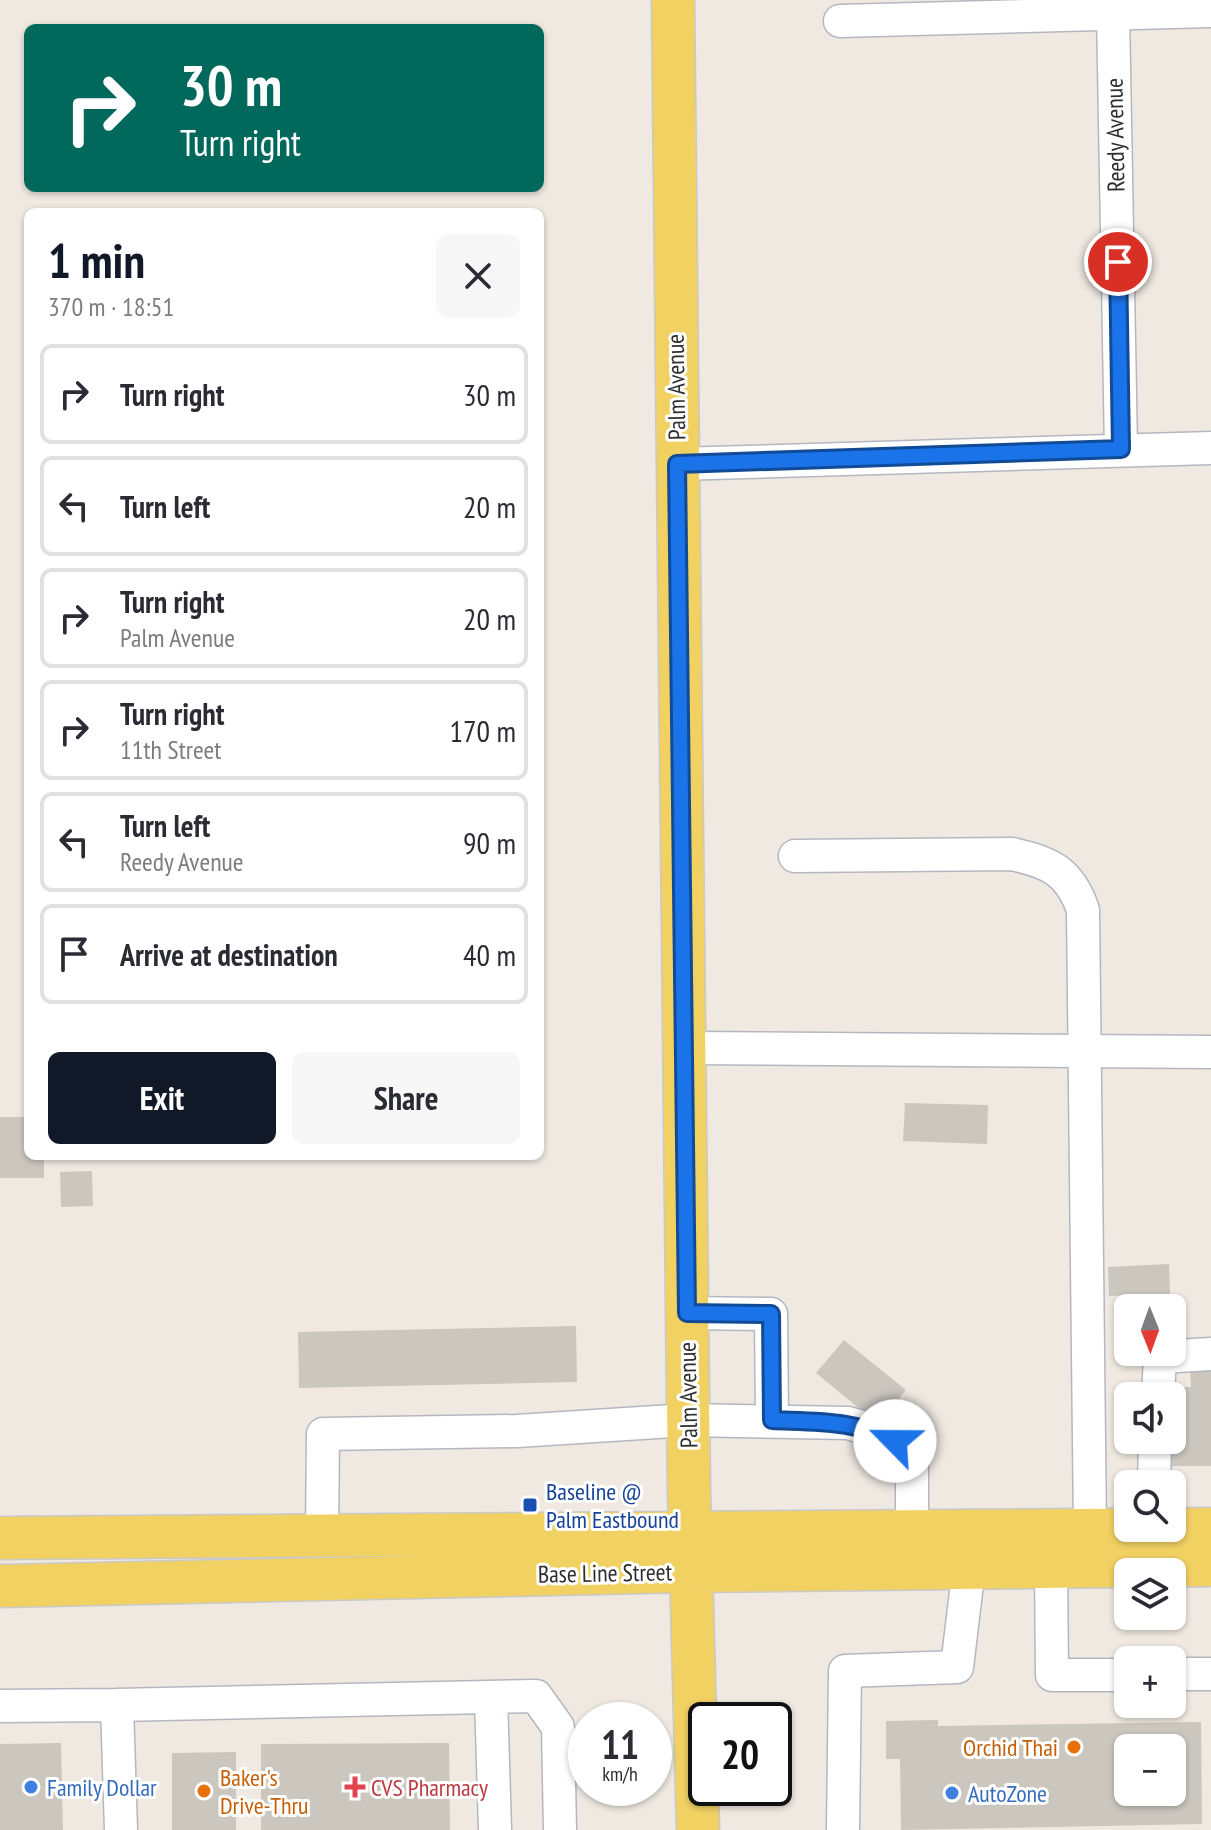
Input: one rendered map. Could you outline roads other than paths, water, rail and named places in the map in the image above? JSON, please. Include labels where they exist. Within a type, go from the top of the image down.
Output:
[{"type":"main road","name":"Palm Avenue","points":[[673,0],[688,1420],[698,1830]]},
{"type":"main road","name":"Base Line Street","points":[[0,1586],[156,1583],[690,1550],[912,1529],[1090,1529],[1114,1533]]},
{"type":"main road","name":"Base Line Street","points":[[1186,1534],[1211,1529]]},
{"type":"main road","name":"Base Line Street","points":[[0,1538],[322,1534],[690,1550],[969,1567],[1051,1566],[1151,1542]]},
{"type":"main road","points":[[156,1583],[176,1569],[294,1554],[322,1534]]},
{"type":"main road","name":"Base Line Street","points":[[1157,1542],[1211,1565]]},
{"type":"street","points":[[840,21],[1211,11]]},
{"type":"street","name":"Reedy Avenue","points":[[1113,12],[1121,449]]},
{"type":"street","points":[[677,464],[1211,448]]},
{"type":"street","points":[[795,856],[1012,854],[1046,861],[1076,888],[1083,910],[1090,1529]]},
{"type":"street","points":[[684,1048],[1211,1052]]},
{"type":"street","points":[[687,1313],[771,1314],[772,1420]]},
{"type":"street","points":[[1159,1382],[1160,1357],[1211,1354]]},
{"type":"street","points":[[322,1534],[323,1434],[517,1431],[688,1420],[848,1423],[873,1429],[895,1441],[912,1460],[912,1529]]},
{"type":"street","points":[[1051,1566],[1052,1675],[1114,1675]]},
{"type":"street","points":[[843,1830],[845,1671],[957,1667],[969,1567]]},
{"type":"street","points":[[1186,1674],[1211,1674]]},
{"type":"street","points":[[0,1706],[536,1696],[558,1727],[560,1830]]},
{"type":"street","points":[[491,1697],[495,1830]]},
{"type":"street","points":[[117,1705],[121,1830]]},
{"type":"place","name":"Baseline @ Palm Eastbound","points":[[530,1505]]},
{"type":"place","name":"Orchid Thai","points":[[1074,1747]]},
{"type":"place","name":"Family Dollar","points":[[31,1787]]},
{"type":"place","name":"CVS Pharmacy","points":[[355,1787]]},
{"type":"place","name":"Baker's Drive-Thru","points":[[204,1791]]},
{"type":"place","name":"AutoZone","points":[[952,1793]]}]
